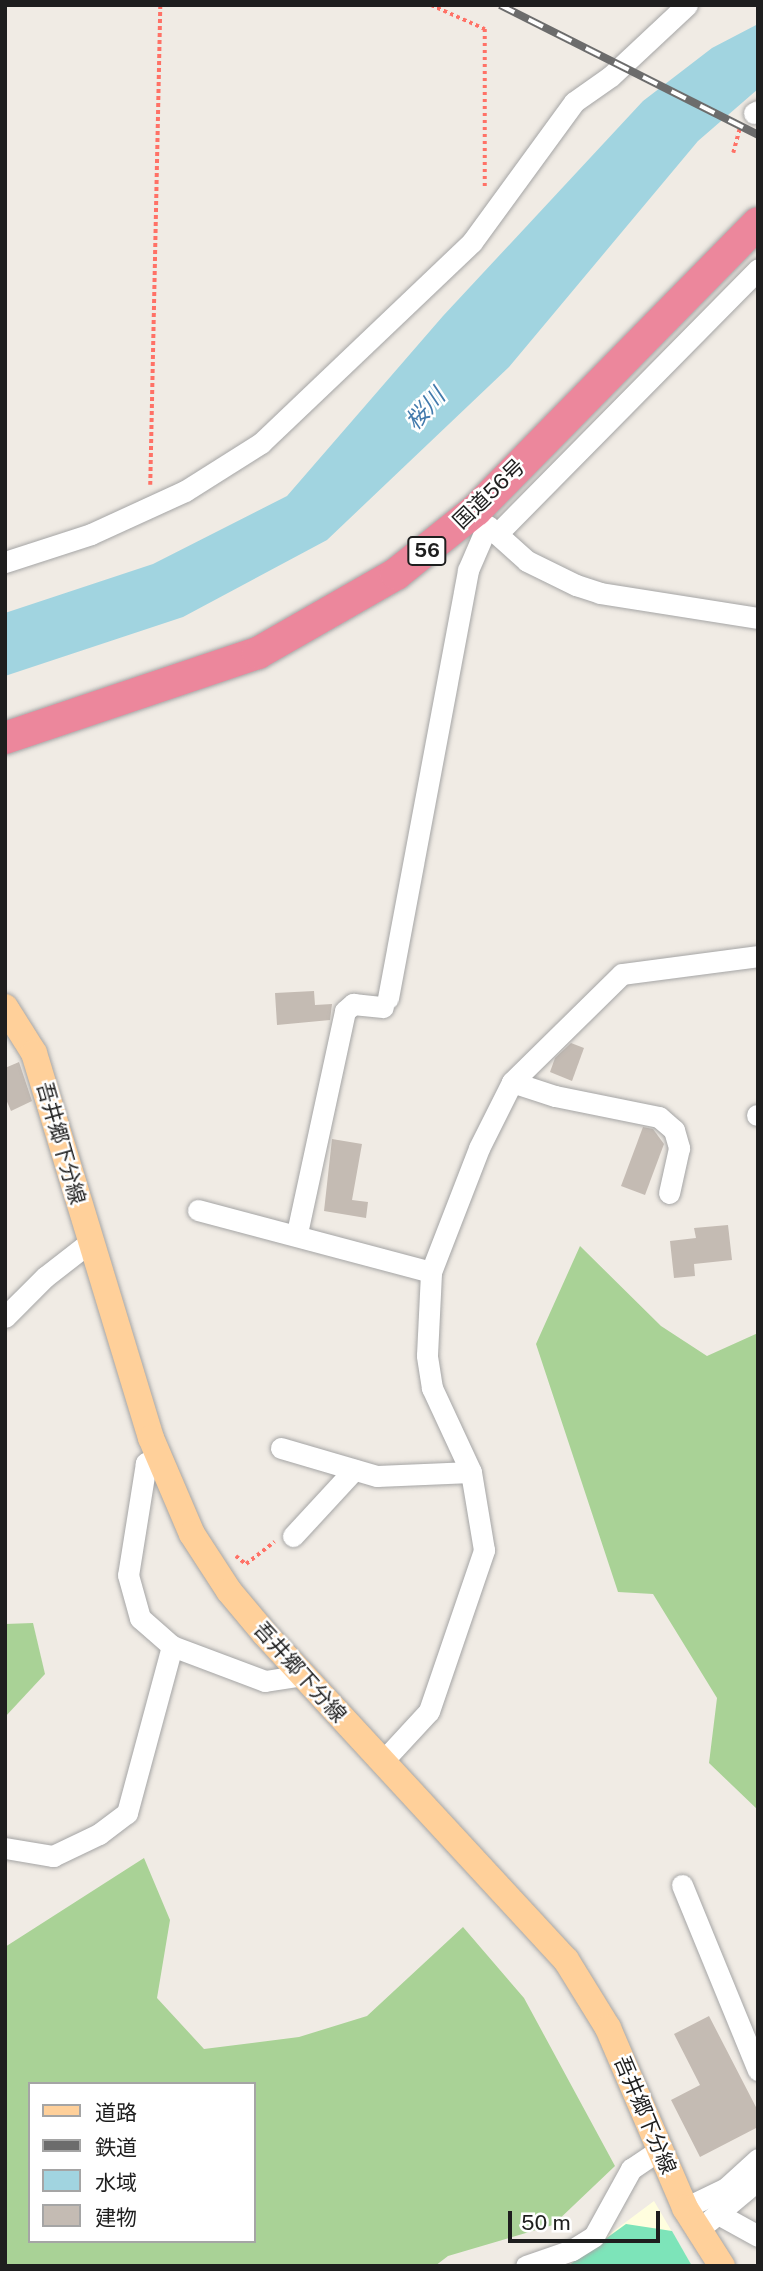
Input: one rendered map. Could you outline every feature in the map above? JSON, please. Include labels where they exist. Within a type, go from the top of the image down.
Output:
[{"type":"highway","name":"国道56号","points":[[5,738],[258,653],[487,523],[758,223]]},
{"type":"main road","name":"吾井郷下分線","points":[[5,1007],[15,1029],[34,1053],[157,1457],[204,1553],[246,1612],[566,1959],[608,2028],[691,2220],[722,2266]]},
{"type":"street","points":[[5,562],[91,534],[185,491],[261,443],[472,242],[574,102],[611,76],[687,5]]},
{"type":"street","points":[[297,1233],[345,1011],[353,1004],[385,1003],[468,570],[487,523],[758,269]]},
{"type":"street","points":[[487,523],[550,575],[600,593],[758,618]]},
{"type":"street","points":[[382,1762],[429,1711],[477,1578],[484,1550],[471,1472],[432,1388],[427,1356],[431,1272],[479,1147],[512,1082],[622,974],[758,957]]},
{"type":"street","points":[[512,1082],[555,1096],[659,1117],[674,1130],[680,1148],[669,1193]]},
{"type":"street","points":[[198,1210],[297,1233],[431,1272]]},
{"type":"street","points":[[5,1317],[45,1277],[90,1242]]},
{"type":"street","points":[[281,1448],[377,1476],[471,1472]]},
{"type":"street","points":[[157,1457],[146,1463],[128,1575],[140,1618],[172,1646],[265,1681],[303,1675]]},
{"type":"street","points":[[293,1536],[354,1471]]},
{"type":"street","points":[[5,1848],[53,1856],[99,1834],[127,1812],[172,1646]]},
{"type":"street","points":[[682,1885],[758,2070]]},
{"type":"street","points":[[526,2266],[572,2250],[594,2236],[631,2169],[659,2151]]},
{"type":"street","points":[[691,2220],[758,2159]]},
{"type":"street","points":[[691,2220],[720,2214],[758,2180]]},
{"type":"street","points":[[720,2214],[758,2236]]},
{"type":"path","points":[[150,487],[160,5]]},
{"type":"path","points":[[431,5],[485,29],[485,188]]},
{"type":"path","points":[[733,153],[734,137],[756,112]]},
{"type":"path","points":[[239,1560],[246,1564],[280,1539],[293,1536]]},
{"type":"shaded area","points":[[654,2201],[692,2266],[567,2266]]},
{"type":"green space","points":[[580,1246],[661,1326],[707,1356],[758,1333],[758,1810],[709,1763],[717,1698],[653,1594],[618,1592],[536,1344]]},
{"type":"green space","points":[[33,1623],[45,1674],[5,1717],[5,1624]]},
{"type":"green space","points":[[144,1858],[170,1920],[157,1998],[204,2049],[299,2037],[367,2016],[463,1927],[524,1998],[615,2166],[553,2225],[448,2256],[435,2266],[5,2266],[5,1947]]},
{"type":"green space","points":[[626,2224],[672,2231],[692,2266],[568,2266]]},
{"type":"water","name":"桜川","points":[[758,24],[758,89],[698,141],[509,367],[327,540],[183,617],[5,676],[5,613],[153,564],[287,496],[443,316],[643,101],[712,48]]},
{"type":"building","points":[[314,991],[315,1005],[332,1004],[330,1020],[277,1025],[275,993]]},
{"type":"building","points":[[571,1043],[584,1048],[572,1081],[550,1072],[555,1058]]},
{"type":"building","points":[[19,1062],[32,1101],[11,1111],[5,1097],[5,1068]]},
{"type":"building","points":[[643,1127],[653,1129],[664,1144],[645,1195],[621,1186]]},
{"type":"building","points":[[332,1139],[362,1144],[352,1200],[368,1202],[366,1218],[324,1211]]},
{"type":"building","points":[[728,1225],[732,1260],[694,1264],[695,1276],[674,1278],[670,1241],[696,1238],[694,1228]]},
{"type":"building","points":[[709,2016],[758,2111],[758,2127],[700,2157],[671,2100],[700,2085],[674,2034]]},
{"type":"railway","points":[[500,5],[758,135]]}]
